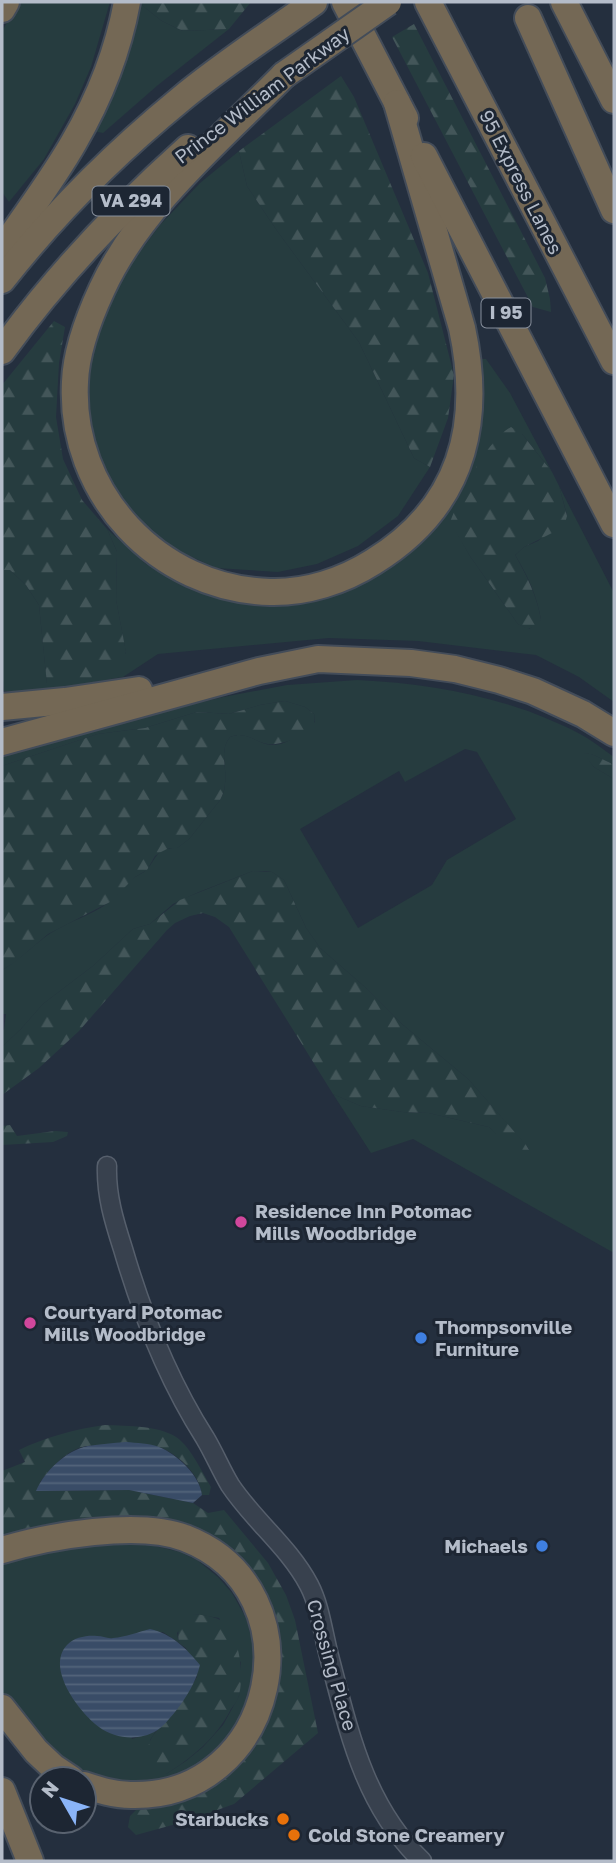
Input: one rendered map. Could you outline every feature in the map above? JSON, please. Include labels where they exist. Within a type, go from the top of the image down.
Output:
[{"type":"highway","points":[[2,9],[6,2]]},
{"type":"highway","points":[[2,250],[74,144],[108,71],[127,2]]},
{"type":"highway","name":"VA 294","points":[[2,280],[26,250],[125,146],[183,97],[314,2]]},
{"type":"highway","name":"I 95","points":[[345,2],[614,524]]},
{"type":"highway","name":"Prince William Parkway","points":[[2,351],[79,254],[138,193],[193,143],[388,2]]},
{"type":"highway","name":"95 Express Lanes","points":[[428,2],[614,361]]},
{"type":"highway","points":[[564,2],[614,100]]},
{"type":"highway","points":[[570,2],[614,73]]},
{"type":"highway","points":[[524,10],[614,183]]},
{"type":"highway","points":[[524,10],[614,210]]},
{"type":"highway","points":[[284,75],[174,185],[136,232],[103,288],[78,358],[75,380],[75,410],[80,440],[89,468],[118,518],[139,539],[164,557],[191,572],[220,583],[273,592],[307,589],[360,570],[394,549],[419,527],[437,505],[451,480],[461,453],[471,388],[469,358],[397,103]]},
{"type":"highway","points":[[2,707],[65,701],[259,671],[318,659],[411,663],[456,669],[533,691],[583,714],[614,733]]},
{"type":"highway","points":[[2,742],[259,671]]},
{"type":"highway","points":[[2,1550],[29,1541],[74,1534],[160,1532],[183,1537],[223,1560],[246,1586],[261,1618],[267,1642],[265,1685],[261,1704],[248,1731],[234,1751],[217,1768],[173,1789],[155,1794],[130,1795],[98,1789]]},
{"type":"highway","points":[[2,1707],[50,1765]]},
{"type":"highway","points":[[2,1791],[30,1861]]},
{"type":"street","name":"Crossing Place","points":[[107,1166],[112,1212],[129,1271],[146,1318],[182,1399],[231,1486],[293,1560],[310,1586],[348,1726],[371,1791],[384,1815],[422,1861]]},
{"type":"green space","points":[[19,2],[110,2],[91,67],[75,104],[44,159],[9,202],[2,192],[2,31]]},
{"type":"green space","points":[[138,2],[162,21],[183,31],[229,29],[103,133],[92,131]]},
{"type":"green space","points":[[138,2],[251,2],[229,29],[183,31],[162,21]]},
{"type":"green space","points":[[414,24],[545,278],[551,312],[533,307],[392,37]]},
{"type":"green space","points":[[341,76],[354,97],[428,273],[454,375],[448,418],[430,467],[414,458],[359,342],[247,186],[239,151]]},
{"type":"green space","points":[[239,151],[247,186],[359,342],[414,458],[430,467],[398,516],[358,546],[317,564],[278,572],[216,568],[151,535],[101,471],[89,427],[84,375],[95,326],[120,278],[160,225],[200,183]]},
{"type":"green space","points":[[54,321],[65,327],[59,363],[56,417],[63,459],[82,500],[107,529],[117,552],[116,600],[126,652],[116,670],[90,679],[47,684],[39,605],[26,585],[10,570],[2,570],[2,385]]},
{"type":"green space","points":[[480,359],[486,359],[510,393],[552,472],[522,434],[451,522],[470,556],[518,624],[529,629],[541,620],[531,586],[515,555],[524,547],[538,541],[567,515],[559,486],[614,593],[614,702],[579,677],[536,655],[418,641],[329,638],[158,654],[123,677],[42,691],[4,691],[2,570],[10,570],[26,585],[39,605],[47,683],[126,653],[116,600],[117,552],[107,529],[146,564],[183,585],[219,598],[267,605],[298,602],[357,585],[388,567],[426,535]]},
{"type":"green space","points":[[511,427],[522,434],[552,472],[559,486],[567,516],[564,527],[524,547],[515,555],[531,586],[541,620],[528,629],[518,624],[470,556],[450,522],[483,456],[501,434]]},
{"type":"green space","points":[[357,680],[401,683],[464,693],[507,704],[558,723],[587,738],[614,757],[614,764],[584,753],[594,767],[614,779],[614,1253],[413,1139],[371,1153],[333,1094],[361,1106],[429,1113],[489,1127],[520,1160],[529,1149],[468,1079],[403,1025],[320,948],[306,928],[284,880],[272,872],[253,871],[199,892],[173,904],[150,924],[133,929],[93,966],[43,1004],[2,1047],[6,1014],[2,1014],[2,970],[52,932],[107,904],[135,877],[144,872],[160,852],[177,848],[189,839],[223,794],[224,753],[230,737],[245,736],[266,744],[280,744],[293,739],[315,722],[314,714],[305,707],[285,701],[229,714],[197,712],[145,728],[98,734],[2,766],[2,754],[223,697],[287,685]],"holes":[[[465,749],[477,752],[516,819],[447,860],[432,885],[358,928],[300,829],[399,771],[405,782]]]},
{"type":"green space","points":[[285,701],[305,707],[314,714],[313,726],[308,733],[272,744],[245,736],[230,737],[224,753],[223,794],[189,839],[176,849],[169,848],[155,856],[147,870],[135,877],[110,902],[48,934],[2,970],[2,766],[98,734],[145,728],[197,712],[229,714]]},
{"type":"green space","points":[[583,753],[614,764],[614,779],[594,767]]},
{"type":"green space","points":[[253,871],[272,872],[284,880],[306,928],[320,948],[403,1025],[468,1079],[526,1145],[531,1153],[526,1162],[515,1157],[489,1127],[429,1113],[361,1106],[333,1094],[229,927],[215,917],[203,913],[175,923],[167,930],[79,1031],[39,1068],[2,1095],[2,1047],[43,1004],[93,966],[133,929],[150,924],[180,900]]},
{"type":"green space","points":[[10,1125],[17,1136],[68,1132],[67,1136],[53,1142],[2,1145],[2,1126]]},
{"type":"green space","points":[[105,1425],[144,1427],[173,1435],[185,1445],[197,1462],[211,1487],[209,1495],[202,1495],[193,1473],[176,1456],[162,1448],[148,1446],[79,1448],[60,1460],[40,1482],[49,1491],[129,1490],[193,1503],[208,1513],[224,1510],[268,1563],[286,1595],[295,1620],[318,1733],[234,1804],[136,1835],[128,1827],[130,1816],[136,1810],[165,1807],[193,1797],[214,1785],[238,1762],[274,1688],[239,1565],[89,1521],[43,1526],[2,1537],[2,1471],[25,1462],[19,1450],[61,1434]]},
{"type":"green space","points":[[104,1543],[151,1545],[180,1552],[197,1560],[232,1593],[246,1618],[256,1654],[247,1710],[227,1742],[185,1775],[135,1787],[98,1777],[98,1765],[66,1765],[25,1728],[2,1694],[2,1560],[60,1548]],"holes":[[[194,1614],[219,1618],[241,1663],[239,1696],[223,1725],[203,1747],[166,1774],[150,1740],[156,1731],[132,1739],[97,1636],[110,1639],[163,1632],[179,1643],[177,1633]]]},
{"type":"green space","points":[[194,1614],[222,1621],[231,1630],[240,1658],[240,1689],[236,1702],[211,1738],[166,1774],[153,1766],[148,1746],[155,1733],[179,1706],[197,1677],[186,1648],[179,1643],[178,1638],[182,1621]]},
{"type":"water","points":[[143,1443],[166,1450],[192,1473],[202,1495],[193,1503],[129,1490],[36,1491],[50,1469],[71,1452],[88,1446]]},
{"type":"water","points":[[150,1629],[165,1634],[184,1647],[200,1665],[198,1671],[183,1701],[159,1729],[135,1737],[112,1734],[91,1720],[75,1701],[62,1677],[61,1655],[70,1642],[81,1637],[118,1637]]},
{"type":"place","name":"Residence Inn Potomac Mills Woodbridge","points":[[241,1222]]},
{"type":"place","name":"Courtyard Potomac Mills Woodbridge","points":[[30,1323]]},
{"type":"place","name":"Thompsonville Furniture","points":[[421,1338]]},
{"type":"place","name":"Michaels","points":[[542,1546]]},
{"type":"place","name":"Starbucks","points":[[283,1819]]},
{"type":"place","name":"Cold Stone Creamery","points":[[294,1835]]}]
